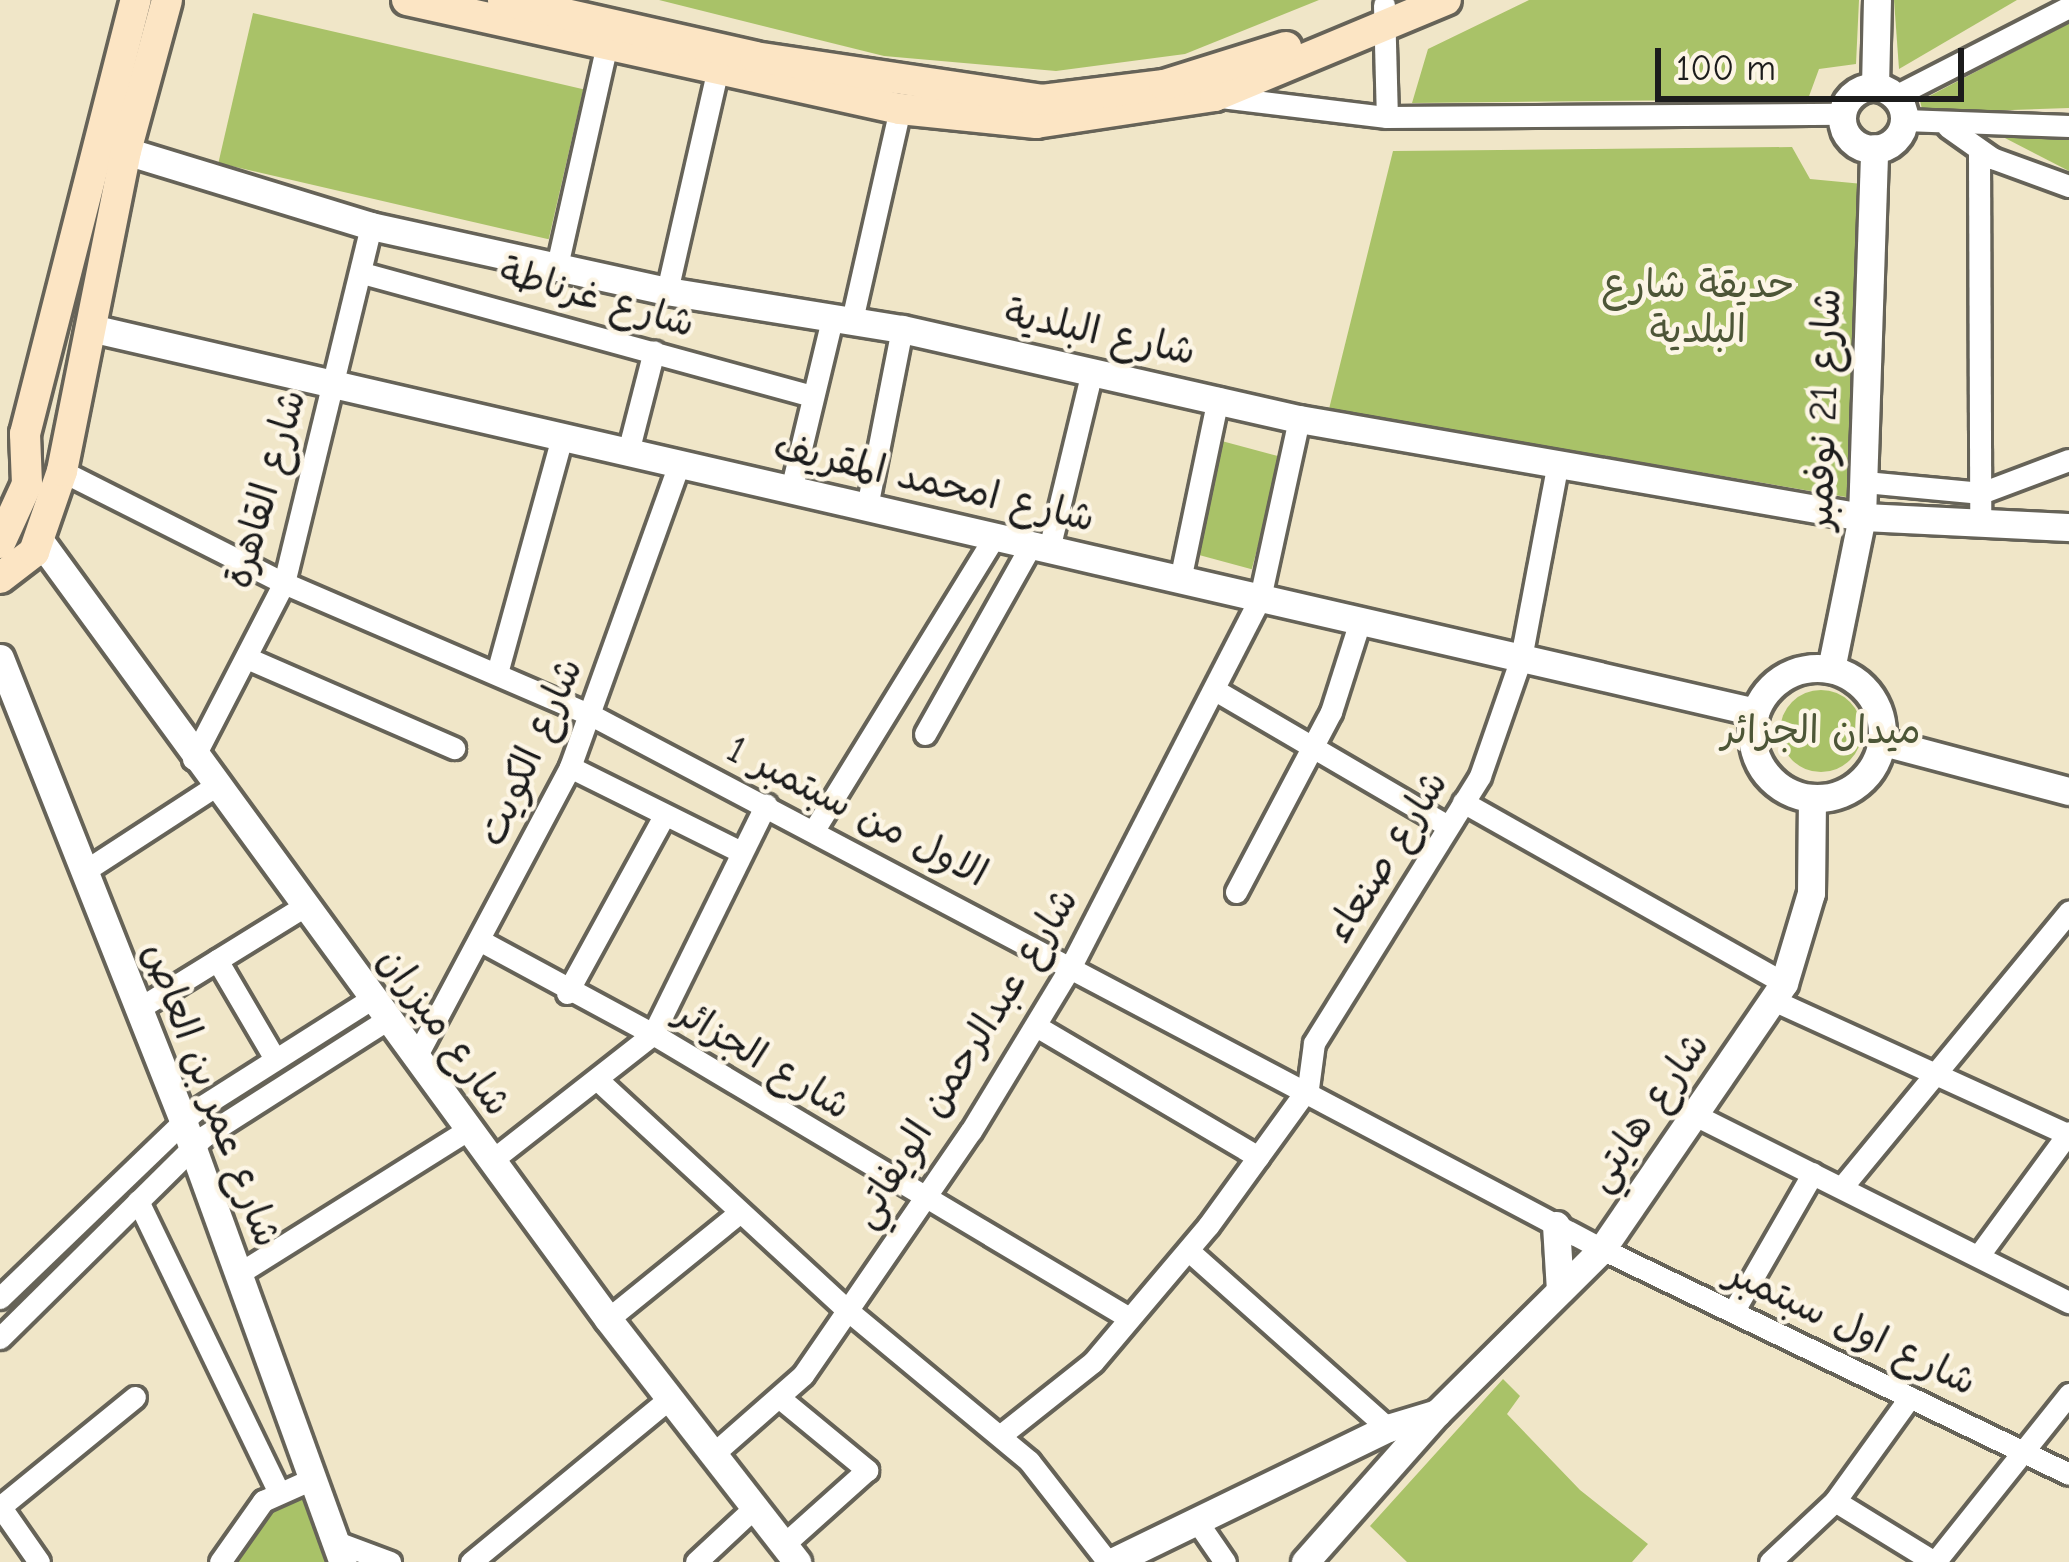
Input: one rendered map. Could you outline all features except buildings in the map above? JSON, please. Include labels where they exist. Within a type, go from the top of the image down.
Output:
[{"type":"main road","points":[[0,543],[27,484],[26,434],[136,0]]},
{"type":"main road","points":[[0,578],[40,541],[62,471],[126,151],[167,0]]},
{"type":"main road","points":[[407,0],[900,109],[1036,123],[1215,96],[1389,11]]},
{"type":"main road","points":[[503,0],[755,57],[1042,100],[1208,74],[1389,11],[1446,0]]},
{"type":"street","points":[[1842,114],[1852,140],[1874,148],[1894,140],[1877,0]]},
{"type":"street","points":[[1891,101],[2069,7]]},
{"type":"street","points":[[1387,117],[1389,11]]},
{"type":"street","points":[[557,266],[607,45]]},
{"type":"street","points":[[667,291],[717,72]]},
{"type":"street","points":[[1842,114],[1857,91],[1891,101],[1948,127],[1979,152],[2069,185]]},
{"type":"street","points":[[1215,96],[1387,117],[1842,114]]},
{"type":"street","points":[[791,490],[811,396],[842,320],[900,109]]},
{"type":"street","points":[[1948,127],[2069,126]]},
{"type":"street","name":"شارع 21 نوفمبر","points":[[1831,669],[1862,517],[1874,148]]},
{"type":"street","name":"شارع البلدية","points":[[126,151],[371,226],[667,291],[902,329],[1299,419],[1862,517],[1980,506],[2069,527]]},
{"type":"street","points":[[1979,152],[1980,506]]},
{"type":"street","name":"شارع القاهرة","points":[[194,759],[284,583],[371,226]]},
{"type":"street","name":"شارع غرناطة","points":[[362,273],[811,396]]},
{"type":"street","name":"شارع امحمد المقريف","points":[[94,329],[1755,712]]},
{"type":"street","points":[[867,507],[902,329]]},
{"type":"street","points":[[628,452],[654,351]]},
{"type":"street","points":[[925,734],[1040,547],[1092,371]]},
{"type":"street","points":[[1180,580],[1218,398]]},
{"type":"street","name":"شارع عبدالرحمن الويفاتي","points":[[712,1455],[782,1399],[1036,1026],[1072,964],[1260,598],[1299,419]]},
{"type":"street","points":[[497,673],[562,437]]},
{"type":"street","points":[[1864,482],[1980,506],[2069,460]]},
{"type":"street","name":"شارع صنعاء","points":[[1309,1088],[1314,1043],[1463,802],[1521,658],[1558,463]]},
{"type":"street","name":"شارع الكويت","points":[[417,1055],[570,766],[592,716],[679,464]]},
{"type":"street","name":"الاول من سبتمبر 1","points":[[62,471],[284,583],[592,716],[1309,1088],[1602,1249]]},
{"type":"street","points":[[814,830],[994,536]]},
{"type":"street","name":"شارع ميزران","points":[[40,541],[214,787],[417,1055],[608,1319],[790,1553]]},
{"type":"street","points":[[1236,892],[1314,747],[1360,621]]},
{"type":"street","name":"شارع عمر بن العاص","points":[[0,658],[188,1134],[339,1551]]},
{"type":"street","points":[[248,658],[454,748]]},
{"type":"street","points":[[1831,669],[1865,688],[1882,742],[1866,778],[1832,797],[1812,799],[1763,771],[1751,735],[1755,712],[1783,677],[1831,669]]},
{"type":"street","points":[[1215,690],[1448,826]]},
{"type":"street","points":[[1882,742],[2069,791]]},
{"type":"street","points":[[570,766],[739,851]]},
{"type":"street","points":[[83,872],[214,787]]},
{"type":"street","name":"شارع هايتي","points":[[1306,1562],[1437,1413],[1602,1249],[1778,992],[1810,893],[1812,799]]},
{"type":"street","points":[[1463,802],[1778,992],[1938,1076],[2069,1134],[1979,1255]]},
{"type":"street","points":[[491,1161],[600,1082],[653,1034],[766,804]]},
{"type":"street","points":[[568,993],[664,816]]},
{"type":"street","points":[[138,1009],[303,907]]},
{"type":"street","points":[[1841,1187],[1938,1076],[2069,912]]},
{"type":"street","name":"شارع الجزائر","points":[[481,941],[568,993],[653,1034],[920,1198],[1130,1318]]},
{"type":"street","points":[[217,960],[275,1059]]},
{"type":"street","points":[[0,1298],[87,1215],[275,1059],[379,1010]]},
{"type":"street","points":[[0,1338],[139,1202],[188,1134],[379,1010]]},
{"type":"street","points":[[1036,1026],[1258,1157]]},
{"type":"street","points":[[600,1082],[846,1309],[1001,1435],[1052,1485],[1110,1562]]},
{"type":"street","points":[[1001,1435],[1076,1379],[1189,1251],[1309,1088]]},
{"type":"street","points":[[1691,1113],[2069,1303]]},
{"type":"street","points":[[238,1274],[468,1130]]},
{"type":"street","points":[[1733,1312],[1813,1173]]},
{"type":"street","points":[[139,1202],[278,1491]]},
{"type":"street","points":[[608,1319],[739,1213]]},
{"type":"street","points":[[1556,1225],[1560,1290]]},
{"type":"street","name":"شارع اول سبتمبر","points":[[1602,1249],[2069,1474]]},
{"type":"street","points":[[1189,1251],[1388,1429]]},
{"type":"street","points":[[1835,1501],[1934,1562],[2069,1394]]},
{"type":"street","points":[[38,1562],[0,1507],[135,1397]]},
{"type":"street","points":[[1769,1562],[1835,1501],[1910,1397]]},
{"type":"street","points":[[472,1562],[669,1399]]},
{"type":"street","points":[[782,1399],[867,1470],[790,1553]]},
{"type":"street","name":"شارع هايتي","points":[[1110,1562],[1388,1429],[1437,1413]]},
{"type":"street","points":[[220,1562],[250,1515],[278,1491],[312,1479]]},
{"type":"street","points":[[696,1562],[754,1508]]},
{"type":"street","points":[[1196,1520],[1225,1562]]},
{"type":"street","points":[[339,1551],[390,1562]]},
{"type":"green space","points":[[659,0],[1319,0],[1185,54],[1056,71],[884,56]]},
{"type":"green space","points":[[1529,0],[1859,0],[1856,64],[1819,69],[1808,99],[1412,103],[1428,49]]},
{"type":"green space","points":[[1894,0],[2017,0],[1899,69]]},
{"type":"green space","points":[[253,13],[583,89],[549,239],[218,163]]},
{"type":"green space","points":[[2069,23],[2069,108],[1923,113],[1920,101]]},
{"type":"green space","points":[[2069,135],[2069,171],[2003,137]]},
{"type":"green space","name":"حديقة شارع البلدية","points":[[1792,147],[1810,179],[1863,184],[1852,498],[1329,409],[1393,151]]},
{"type":"green space","points":[[1218,440],[1282,457],[1252,569],[1188,552]]},
{"type":"green space","name":"ميدان الجزائر","points":[[1821,690],[1850,702],[1862,731],[1850,760],[1821,772],[1792,760],[1780,731],[1792,702]]},
{"type":"green space","points":[[1503,1379],[1520,1396],[1507,1414],[1580,1490],[1648,1544],[1632,1562],[1407,1562],[1370,1526]]},
{"type":"green space","points":[[307,1494],[340,1562],[237,1562],[282,1497]]}]
